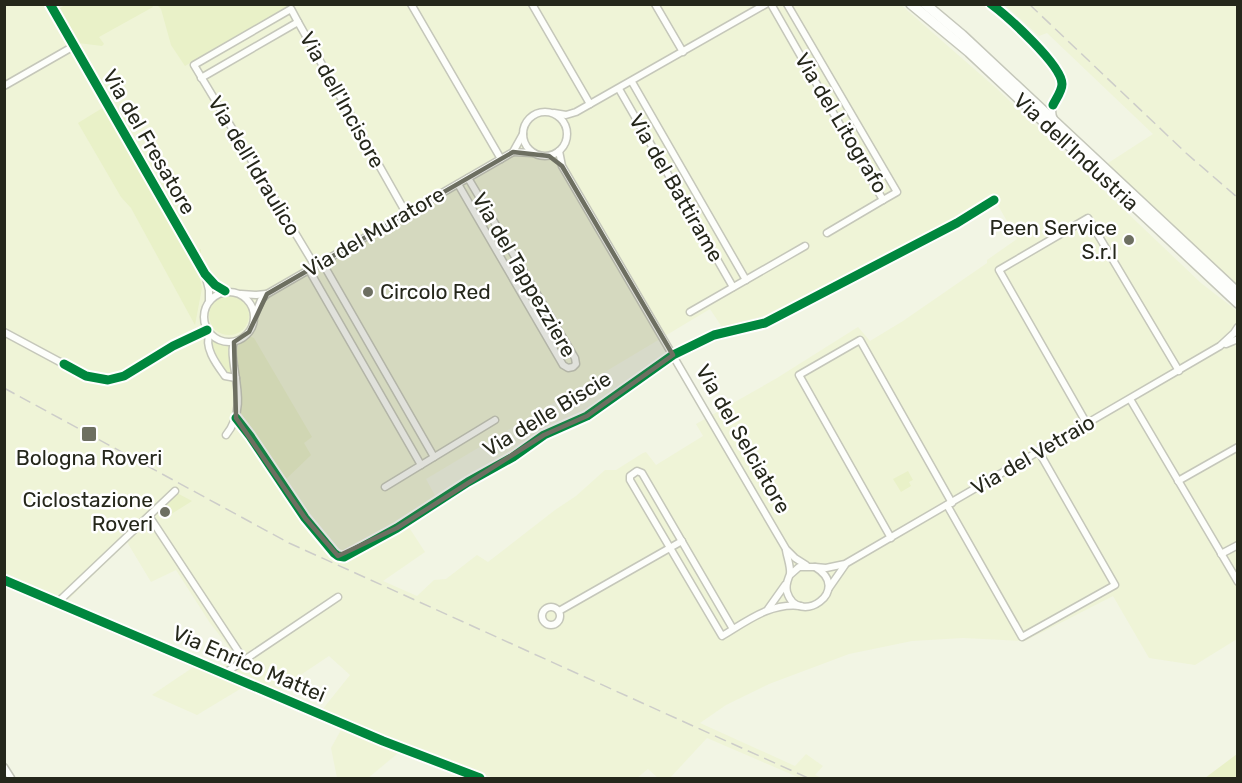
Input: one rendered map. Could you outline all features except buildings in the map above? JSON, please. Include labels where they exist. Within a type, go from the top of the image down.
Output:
[{"type":"main road","name":"Via dell'Industria","points":[[911,4],[969,52],[1237,301]]},
{"type":"main road","name":"Via dell'Industria","points":[[925,4],[962,35],[1057,124],[1237,301]]},
{"type":"main road","name":"Via Enrico Mattei","points":[[4,580],[383,741],[480,778]]},
{"type":"street","name":"Via del Fresatore","points":[[50,4],[205,274],[215,285],[225,291]]},
{"type":"street","points":[[411,4],[501,159]]},
{"type":"street","points":[[532,4],[590,104]]},
{"type":"street","points":[[655,4],[683,52]]},
{"type":"street","points":[[554,113],[565,124],[567,131],[567,139],[559,151],[549,156],[513,152],[523,134],[524,127],[533,115],[539,112],[554,113],[566,115],[576,112],[768,4]]},
{"type":"street","name":"Via del Litografo","points":[[768,4],[883,200],[897,192],[787,4]]},
{"type":"street","points":[[991,4],[1025,33],[1062,79],[1062,88],[1052,109],[1057,124]]},
{"type":"street","name":"Via dell'Idraulico","points":[[298,22],[291,9],[194,65],[312,268],[364,366],[421,465]]},
{"type":"street","name":"Via dell'Incisore","points":[[201,78],[298,22],[406,213]]},
{"type":"street","points":[[4,86],[74,46]]},
{"type":"street","name":"Via del Battirame","points":[[632,82],[746,280]]},
{"type":"street","name":"Via del Battirame","points":[[619,89],[733,287]]},
{"type":"street","points":[[825,98],[838,91]]},
{"type":"street","points":[[567,131],[576,112]]},
{"type":"street","points":[[523,134],[526,146],[535,154]]},
{"type":"street","name":"Via del Selciatore","points":[[559,151],[562,166],[786,549],[806,565]]},
{"type":"street","name":"Via del Muratore","points":[[267,294],[513,152]]},
{"type":"street","name":"Via del Selciatore","points":[[549,156],[562,166]]},
{"type":"street","name":"Via del Tappezziere","points":[[458,183],[563,366],[573,367],[576,364],[576,358],[468,178]]},
{"type":"street","points":[[827,233],[883,200]]},
{"type":"street","name":"Via delle Biscie","points":[[236,418],[311,526],[334,553],[344,556],[397,528],[468,482],[513,457],[544,435],[587,416],[673,355],[714,335],[765,322],[957,223],[994,200]]},
{"type":"street","points":[[1087,424],[999,270],[1088,218],[1179,371]]},
{"type":"street","name":"Via del Battirame","points":[[690,312],[805,246]]},
{"type":"street","points":[[322,262],[434,457]]},
{"type":"street","points":[[513,276],[524,270]]},
{"type":"street","name":"Via del Fresatore","points":[[205,274],[209,301]]},
{"type":"street","points":[[236,378],[225,376],[208,347],[208,331],[204,312],[213,296],[225,291],[267,294]]},
{"type":"street","points":[[240,293],[250,302],[255,315]]},
{"type":"street","points":[[208,331],[222,341],[240,340],[249,332],[261,300],[267,294]]},
{"type":"street","points":[[4,332],[86,376],[108,380],[124,376],[173,346],[208,331]]},
{"type":"street","name":"Via del Vetraio","points":[[815,567],[826,568],[845,564],[1179,371],[1220,346],[1237,332]]},
{"type":"street","points":[[891,538],[799,375],[860,340],[1022,637],[1115,585],[1038,452]]},
{"type":"street","points":[[226,435],[234,424],[238,410],[232,352],[234,342]]},
{"type":"street","points":[[364,366],[378,359]]},
{"type":"street","points":[[1130,399],[1238,582]]},
{"type":"street","points":[[385,487],[495,420]]},
{"type":"street","points":[[1178,481],[1238,447]]},
{"type":"street","points":[[733,629],[642,473],[633,472],[630,480],[722,636],[768,609],[792,605],[807,607],[818,604],[828,590],[825,576],[815,567],[806,565],[794,570],[768,609]]},
{"type":"street","points":[[57,603],[175,491]]},
{"type":"street","name":"Via Enrico Mattei","points":[[149,516],[244,660]]},
{"type":"street","points":[[559,611],[682,542]]},
{"type":"street","points":[[1221,554],[1238,545]]},
{"type":"street","name":"Via del Selciatore","points":[[786,549],[790,575]]},
{"type":"street","name":"Via del Vetraio","points":[[828,590],[845,564]]},
{"type":"street","points":[[786,583],[791,600],[801,606]]},
{"type":"street","name":"Via Enrico Mattei","points":[[225,673],[338,597]]},
{"type":"street","points":[[4,767],[11,778]]},
{"type":"highlighted area","points":[[513,152],[549,156],[562,166],[673,355],[587,416],[544,435],[397,528],[338,556],[305,518],[236,418],[234,342],[249,332],[267,294]]},
{"type":"shaded area","points":[[66,4],[151,4],[153,7],[99,37],[104,44],[102,46],[78,43],[59,9]]},
{"type":"shaded area","points":[[5,5],[901,5],[996,88],[1201,283],[1237,311],[1237,639],[1195,665],[1149,658],[1113,596],[1025,641],[963,638],[912,641],[849,654],[769,684],[726,705],[700,723],[795,766],[806,754],[823,766],[815,775],[822,778],[800,778],[707,738],[670,778],[658,778],[648,769],[637,778],[494,778],[322,710],[350,675],[329,656],[278,690],[223,666],[236,656],[210,623],[176,570],[151,582],[127,542],[69,599],[5,573]],"holes":[[[995,200],[1017,239],[987,260],[987,263],[870,341],[858,327],[777,378],[696,424],[703,436],[656,465],[646,452],[616,470],[605,470],[576,496],[488,562],[477,555],[446,579],[434,580],[417,596],[383,581],[425,552],[410,529],[415,518],[439,503],[426,479],[710,309],[722,327],[767,315],[770,319],[969,216]]]},
{"type":"shaded area","points":[[157,5],[290,5],[185,66],[171,45],[161,9]]},
{"type":"shaded area","points":[[1005,5],[1237,5],[1237,288],[1105,165],[1153,134],[1047,33],[1039,36]]},
{"type":"shaded area","points":[[104,107],[199,274],[202,288],[195,325],[131,208],[121,197],[78,123]]},
{"type":"shaded area","points":[[125,118],[127,121],[124,123],[198,251],[201,249],[201,256],[197,252],[121,120]]},
{"type":"shaded area","points":[[229,295],[237,296],[243,301],[248,307],[248,323],[243,329],[237,334],[229,335],[221,334],[215,329],[210,323],[209,315],[210,307],[215,301],[221,296]]},
{"type":"shaded area","points":[[249,336],[254,338],[312,437],[304,443],[311,455],[284,481],[241,416],[236,354],[239,343]]},
{"type":"shaded area","points":[[211,340],[228,345],[231,374],[226,374],[211,347]]},
{"type":"shaded area","points":[[908,471],[913,480],[909,482],[911,486],[901,492],[893,479]]},
{"type":"shaded area","points":[[177,493],[192,501],[165,518],[169,511],[165,508],[160,513],[158,511]]},
{"type":"shaded area","points":[[195,666],[245,686],[197,715],[152,695]]},
{"type":"shaded area","points":[[341,730],[398,753],[368,778],[337,778],[331,748]]},
{"type":"shaded area","points":[[1237,754],[1237,778],[1205,778]]},
{"type":"railway","points":[[1029,4],[1186,153],[1238,198]]},
{"type":"railway","points":[[4,388],[289,543],[808,778]]},
{"type":"cycle path","points":[[50,4],[205,274],[215,285],[225,291]]},
{"type":"cycle path","points":[[991,4],[1032,41],[1060,76],[1062,87],[1053,105]]},
{"type":"cycle path","points":[[236,418],[305,518],[334,553],[344,557],[397,528],[468,482],[513,457],[544,435],[587,416],[673,355],[714,335],[765,323],[957,223],[994,200]]},
{"type":"cycle path","points":[[64,364],[86,376],[108,380],[124,376],[173,346],[207,330]]},
{"type":"cycle path","points":[[4,580],[383,741],[480,778]]},
{"type":"place","name":"Peen Service S.r.l","points":[[1129,240]]},
{"type":"place","name":"Circolo Red","points":[[368,292]]},
{"type":"place","name":"Bologna Roveri","points":[[89,434]]},
{"type":"place","name":"Ciclostazione Roveri","points":[[165,512]]}]
